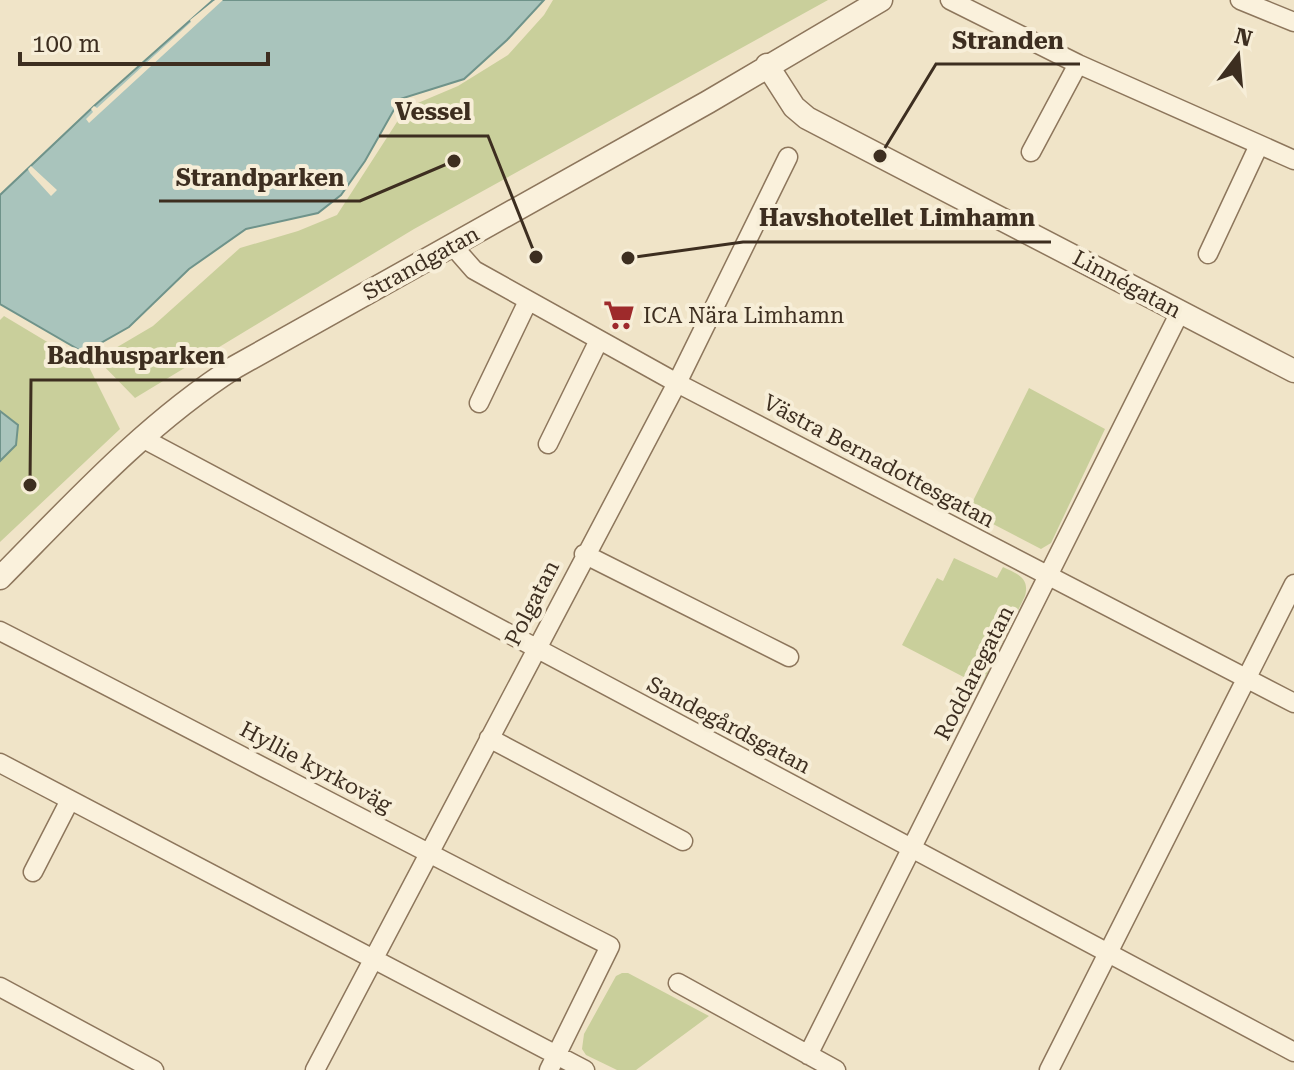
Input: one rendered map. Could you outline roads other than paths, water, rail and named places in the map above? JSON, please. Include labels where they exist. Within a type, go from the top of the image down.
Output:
[{"type":"street","name":"Strandgatan","points":[[0,578],[142,438],[203,387],[708,102],[881,0]]},
{"type":"street","points":[[950,0],[1078,64],[1294,160]]},
{"type":"street","points":[[1240,0],[1294,22]]},
{"type":"street","points":[[1031,152],[1078,64]]},
{"type":"street","name":"Linnégatan","points":[[767,65],[794,107],[807,118],[1294,371]]},
{"type":"street","points":[[1208,254],[1259,145]]},
{"type":"street","name":"Polgatan","points":[[315,1070],[584,554],[677,383],[788,157]]},
{"type":"street","name":"Västra Bernadottesgatan","points":[[452,245],[474,270],[677,383],[1294,703]]},
{"type":"street","points":[[479,403],[528,301]]},
{"type":"street","name":"Roddaregatan","points":[[808,1055],[1180,312]]},
{"type":"street","points":[[548,444],[599,340]]},
{"type":"street","name":"Sandegårdsgatan","points":[[142,438],[1294,1052]]},
{"type":"street","points":[[584,554],[789,657]]},
{"type":"street","points":[[1049,1070],[1294,584]]},
{"type":"street","name":"Hyllie kyrkoväg","points":[[0,631],[610,946],[553,1062]]},
{"type":"street","points":[[489,738],[683,841]]},
{"type":"street","points":[[0,763],[372,959],[553,1062],[585,1070]]},
{"type":"street","points":[[33,872],[70,800]]},
{"type":"street","points":[[678,983],[836,1070]]},
{"type":"street","points":[[0,987],[154,1070]]},
{"type":"water","points":[[213,0],[544,0],[507,40],[464,79],[400,99],[365,161],[341,195],[318,213],[246,229],[189,269],[129,327],[81,351],[0,304],[0,195]]},
{"type":"water","points":[[0,411],[18,425],[16,445],[0,461]]},
{"type":"place","name":"Stranden","points":[[880,156]]},
{"type":"place","name":"Strandparken","points":[[454,161]]},
{"type":"place","name":"Vessel","points":[[536,257]]},
{"type":"place","name":"Havshotellet Limhamn","points":[[628,258]]},
{"type":"place","name":"ICA Nära Limhamn","points":[[619,315]]},
{"type":"place","name":"Badhusparken","points":[[30,485]]}]
